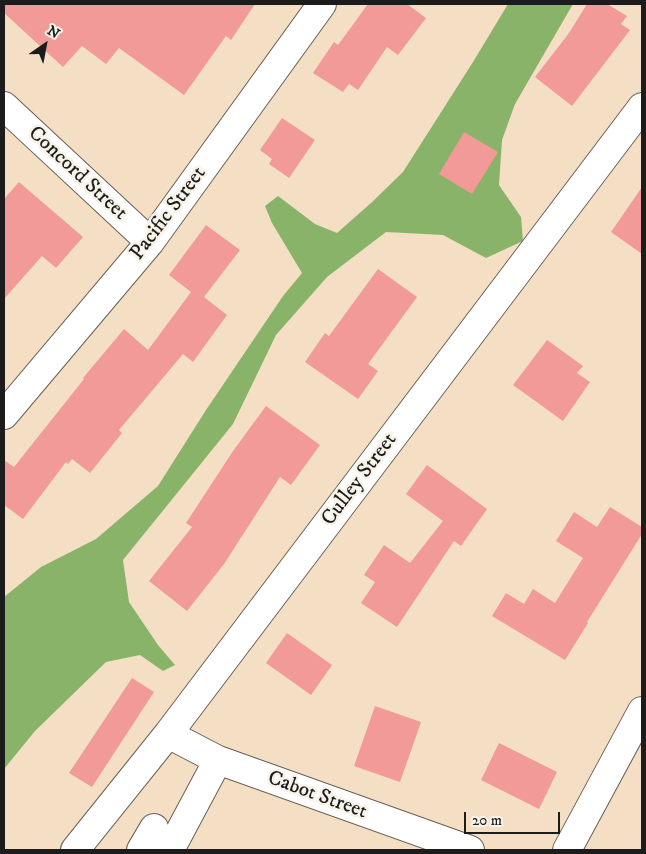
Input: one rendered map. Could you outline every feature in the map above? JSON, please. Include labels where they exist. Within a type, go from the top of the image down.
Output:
[{"type":"street","name":"Pacific Street","points":[[4,415],[150,242],[322,4]]},
{"type":"street","name":"Concord Street","points":[[4,106],[150,242]]},
{"type":"street","name":"Culley Street","points":[[75,850],[168,734],[642,107]]},
{"type":"street","points":[[568,850],[642,711]]},
{"type":"street","name":"Cabot Street","points":[[168,734],[218,760],[470,850]]},
{"type":"street","points":[[170,850],[218,760]]},
{"type":"green space","points":[[508,4],[573,4],[515,104],[502,140],[499,185],[521,217],[523,241],[486,258],[443,235],[386,232],[327,277],[276,335],[233,424],[123,560],[129,602],[158,645],[175,665],[163,671],[140,655],[106,662],[35,731],[4,769],[4,597],[41,567],[96,539],[158,486],[206,410],[283,296],[302,273],[272,223],[265,206],[278,196],[315,224],[337,233],[403,172]]},
{"type":"building","points":[[4,4],[255,4],[231,40],[226,36],[184,95],[119,48],[106,64],[82,46],[63,67],[4,13]]},
{"type":"building","points":[[368,4],[407,4],[426,18],[398,55],[387,47],[358,90],[349,84],[343,92],[313,73],[334,42],[338,45]]},
{"type":"building","points":[[587,4],[607,4],[627,16],[621,24],[630,30],[572,106],[535,77],[569,33]]},
{"type":"building","points":[[282,118],[315,140],[289,178],[269,164],[272,159],[260,150]]},
{"type":"building","points":[[464,132],[498,152],[472,194],[439,174]]},
{"type":"building","points":[[19,182],[83,237],[56,268],[42,256],[4,299],[4,199]]},
{"type":"building","points":[[642,187],[642,254],[611,232]]},
{"type":"building","points":[[206,225],[240,250],[204,297],[227,315],[193,362],[183,354],[119,430],[122,433],[90,473],[72,459],[68,464],[66,462],[23,519],[4,505],[4,460],[14,467],[83,378],[124,329],[148,350],[191,292],[169,275]]},
{"type":"building","points":[[378,269],[417,297],[368,364],[378,371],[358,399],[305,362],[325,333],[329,336]]},
{"type":"building","points":[[547,340],[583,366],[577,373],[590,382],[563,421],[513,385]]},
{"type":"building","points":[[266,406],[320,445],[291,485],[280,477],[224,564],[187,611],[149,581],[192,527],[186,523],[233,451]]},
{"type":"building","points":[[427,465],[487,509],[461,546],[454,541],[397,627],[361,603],[375,582],[364,575],[384,545],[410,563],[443,521],[406,494]]},
{"type":"building","points":[[610,507],[642,527],[642,534],[565,660],[492,616],[506,593],[524,604],[533,589],[555,603],[583,558],[556,541],[574,512],[597,527]]},
{"type":"building","points":[[287,633],[332,665],[311,695],[266,663]]},
{"type":"building","points":[[132,678],[154,692],[92,787],[69,773]]},
{"type":"building","points":[[375,706],[421,722],[400,782],[354,766]]},
{"type":"building","points":[[499,743],[557,772],[539,809],[481,780]]}]
